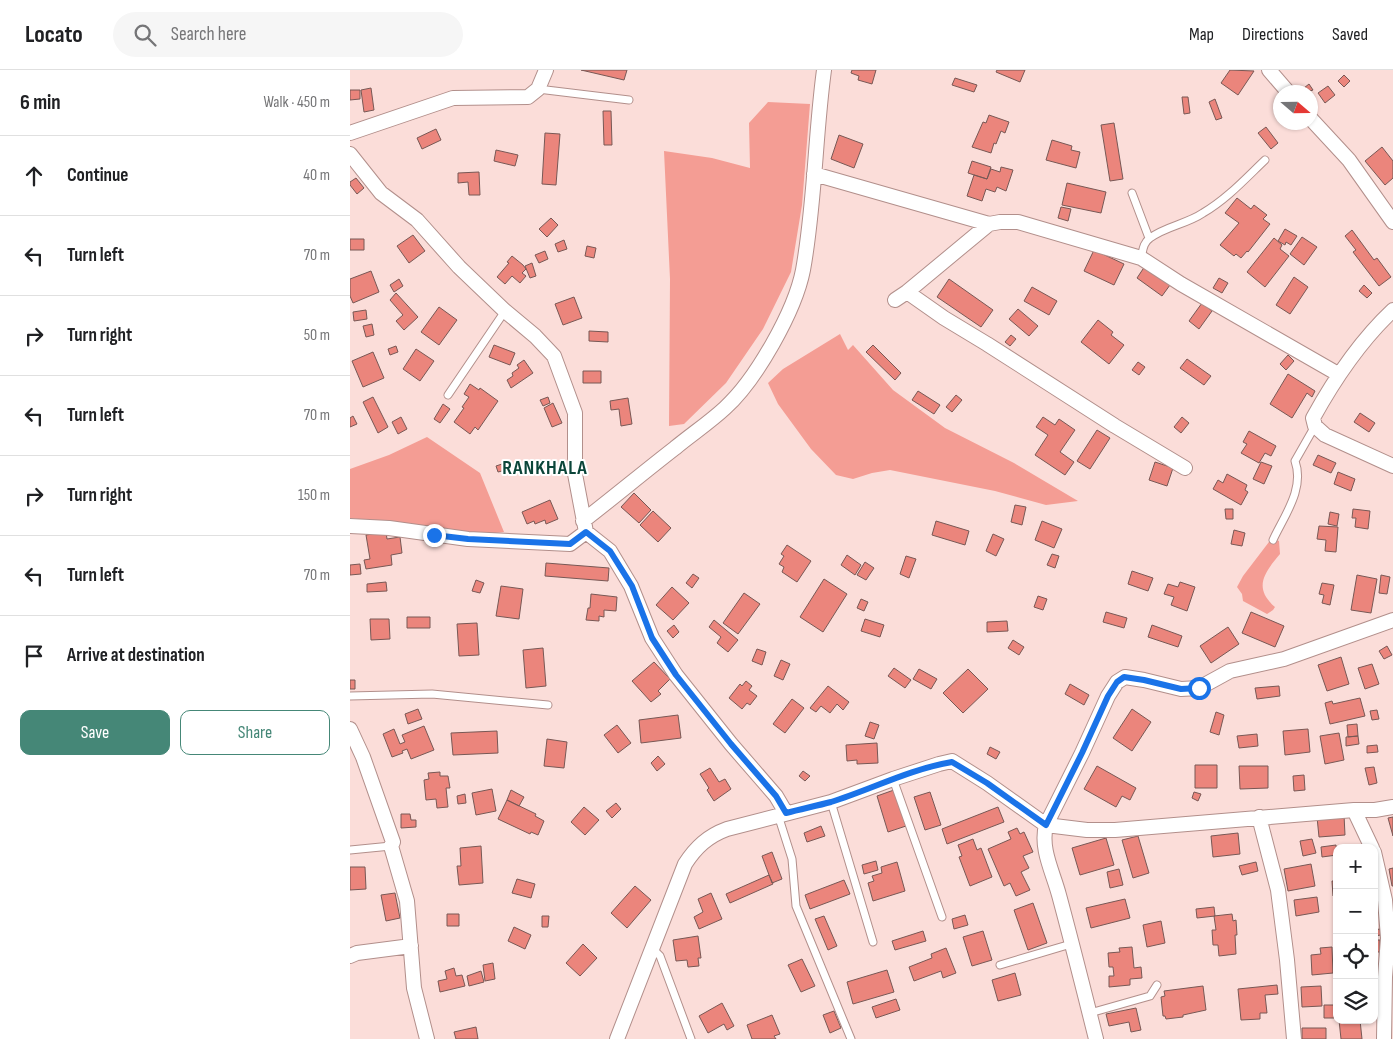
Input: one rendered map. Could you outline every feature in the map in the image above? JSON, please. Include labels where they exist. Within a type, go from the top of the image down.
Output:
[{"type":"street","points":[[350,133],[453,98],[528,96],[538,89],[546,70]]},
{"type":"street","points":[[350,526],[389,528],[468,539],[570,544],[584,527],[726,407],[758,367],[780,331],[796,296],[802,272],[812,210],[824,70]]},
{"type":"street","points":[[1269,70],[1282,85]]},
{"type":"street","points":[[1318,127],[1349,160],[1393,222]]},
{"type":"street","points":[[350,154],[381,193],[417,220],[460,267],[554,356],[575,414],[575,474],[584,527],[610,551],[632,586],[652,638],[676,675],[731,744],[776,796],[782,814]]},
{"type":"street","points":[[814,174],[989,224],[1018,222],[1141,258],[1181,284],[1338,374]]},
{"type":"street","points":[[895,300],[989,224]]},
{"type":"street","points":[[907,292],[944,318],[1185,468]]},
{"type":"street","points":[[1393,310],[1375,327],[1338,374],[1313,418],[1315,426],[1325,435],[1393,466]]},
{"type":"street","points":[[1096,1039],[1043,836],[1046,825],[1108,696],[1117,682],[1124,677],[1181,689],[1199,688],[1230,671],[1284,659],[1393,620]]},
{"type":"street","points":[[350,729],[363,757],[393,842],[391,846],[407,901],[414,988],[427,1039]]},
{"type":"street","points":[[617,1039],[685,864],[704,841],[714,834],[727,829],[831,802],[939,764],[952,762],[987,783],[1046,825],[1087,830],[1115,830],[1259,817],[1375,810],[1393,807]]},
{"type":"street","points":[[1354,810],[1370,844]]},
{"type":"street","points":[[1259,817],[1278,890],[1294,1039]]},
{"type":"street","points":[[1378,869],[1385,900],[1390,939],[1385,977],[1384,1039]]},
{"type":"street","points":[[350,956],[357,953],[411,946]]},
{"type":"lane","points":[[538,89],[629,100]]},
{"type":"lane","points":[[1141,258],[1145,243],[1149,238],[1163,230],[1202,214],[1219,203],[1265,160]]},
{"type":"lane","points":[[1132,194],[1149,238]]},
{"type":"lane","points":[[448,395],[505,311]]},
{"type":"lane","points":[[1272,540],[1297,490],[1298,470],[1295,461],[1315,426]]},
{"type":"lane","points":[[350,696],[432,694],[548,705]]},
{"type":"lane","points":[[894,779],[942,917]]},
{"type":"lane","points":[[831,802],[874,942]]},
{"type":"lane","points":[[782,814],[792,859],[796,906],[851,1039]]},
{"type":"lane","points":[[350,850],[391,846]]},
{"type":"lane","points":[[1000,965],[1071,944]]},
{"type":"lane","points":[[652,948],[660,956],[691,1039]]},
{"type":"lane","points":[[1090,1013],[1150,996],[1157,986]]},
{"type":"shaded area","points":[[768,102],[810,104],[802,205],[791,272],[763,329],[726,383],[684,424],[669,426],[670,279],[664,151],[712,158],[750,168],[749,123]]},
{"type":"shaded area","points":[[840,334],[848,350],[853,345],[893,390],[945,428],[1014,463],[1078,501],[1046,505],[995,491],[890,470],[853,479],[836,475],[811,449],[778,404],[768,383],[783,369]]},
{"type":"shaded area","points":[[427,437],[480,473],[504,532],[478,535],[350,518],[350,469],[389,455]]},
{"type":"shaded area","points":[[1272,538],[1279,541],[1280,554],[1269,568],[1263,580],[1264,593],[1275,607],[1267,614],[1243,601],[1242,594],[1237,587],[1243,576]]},
{"type":"building","points":[[581,70],[627,70],[624,80]]},
{"type":"building","points":[[852,70],[876,70],[872,84],[858,80],[859,76],[851,73]]},
{"type":"building","points":[[997,70],[1025,70],[1020,82],[996,72]]},
{"type":"building","points":[[1230,70],[1254,71],[1238,95],[1221,83]]},
{"type":"building","points":[[1344,75],[1350,81],[1344,87],[1338,81]]},
{"type":"building","points":[[955,78],[977,85],[974,92],[952,85]]},
{"type":"building","points":[[1328,86],[1335,95],[1325,103],[1318,93]]},
{"type":"building","points":[[371,88],[374,110],[364,112],[361,90]]},
{"type":"building","points":[[350,90],[360,90],[360,99],[350,100]]},
{"type":"building","points":[[1182,97],[1188,97],[1190,113],[1184,114]]},
{"type":"building","points":[[1215,99],[1222,118],[1216,120],[1209,102]]},
{"type":"building","points":[[603,111],[611,111],[612,145],[604,145]]},
{"type":"building","points":[[989,115],[1009,122],[1005,133],[1001,131],[996,144],[994,143],[991,153],[972,147],[983,122],[986,123]]},
{"type":"building","points":[[1114,123],[1123,179],[1110,181],[1101,125]]},
{"type":"building","points":[[1266,127],[1278,143],[1271,149],[1258,133]]},
{"type":"building","points":[[436,129],[441,140],[422,149],[417,138]]},
{"type":"building","points":[[545,133],[560,134],[556,185],[542,184]]},
{"type":"building","points":[[839,135],[863,144],[854,168],[831,159]]},
{"type":"building","points":[[1052,140],[1072,146],[1071,150],[1080,152],[1076,168],[1046,160]]},
{"type":"building","points":[[1382,147],[1393,161],[1393,178],[1385,185],[1365,161]]},
{"type":"building","points":[[496,150],[518,155],[515,166],[494,161]]},
{"type":"building","points":[[972,161],[991,167],[987,179],[968,173]]},
{"type":"building","points":[[1001,167],[1013,170],[1006,191],[997,187],[995,192],[986,189],[982,201],[967,196],[974,175],[987,179],[991,169],[1000,172]]},
{"type":"building","points":[[479,172],[480,195],[469,195],[468,182],[458,183],[458,173]]},
{"type":"building","points":[[356,178],[364,188],[357,194],[350,185],[350,182]]},
{"type":"building","points":[[1067,183],[1106,192],[1101,213],[1062,205]]},
{"type":"building","points":[[1237,198],[1251,209],[1254,205],[1267,215],[1263,219],[1270,224],[1241,258],[1236,254],[1234,256],[1220,245],[1239,223],[1225,213]]},
{"type":"building","points":[[1061,207],[1071,209],[1068,221],[1058,218]]},
{"type":"building","points":[[551,218],[558,225],[547,237],[539,229]]},
{"type":"building","points":[[1285,229],[1297,236],[1291,245],[1286,242],[1285,245],[1278,241]]},
{"type":"building","points":[[1352,230],[1374,260],[1377,258],[1391,277],[1379,286],[1353,252],[1356,250],[1345,236]]},
{"type":"building","points":[[413,235],[425,251],[409,263],[397,246]]},
{"type":"building","points":[[1302,237],[1317,247],[1304,265],[1290,254]]},
{"type":"building","points":[[1274,238],[1282,245],[1280,249],[1289,256],[1265,287],[1247,272]]},
{"type":"building","points":[[350,239],[364,239],[364,250],[350,250]]},
{"type":"building","points":[[564,240],[567,249],[558,252],[555,244]]},
{"type":"building","points":[[587,246],[596,248],[594,258],[585,256]]},
{"type":"building","points":[[1094,250],[1124,264],[1114,285],[1084,271]]},
{"type":"building","points":[[545,251],[548,259],[539,263],[535,255]]},
{"type":"building","points":[[512,256],[526,269],[522,273],[526,276],[520,283],[512,276],[505,284],[497,277],[509,263],[507,262]]},
{"type":"building","points":[[532,263],[536,276],[530,278],[525,266]]},
{"type":"building","points":[[1145,266],[1170,285],[1162,296],[1137,278]]},
{"type":"building","points":[[371,271],[379,292],[353,303],[350,296],[350,279]]},
{"type":"building","points":[[1294,277],[1308,287],[1290,314],[1276,305]]},
{"type":"building","points":[[1219,278],[1228,283],[1222,293],[1213,288]]},
{"type":"building","points":[[399,279],[403,286],[394,292],[390,285]]},
{"type":"building","points":[[949,279],[993,310],[981,327],[937,297]]},
{"type":"building","points":[[1364,285],[1372,293],[1367,298],[1359,291]]},
{"type":"building","points":[[1032,287],[1057,301],[1049,315],[1024,301]]},
{"type":"building","points":[[396,293],[418,317],[404,330],[396,321],[403,315],[390,300]]},
{"type":"building","points":[[574,297],[582,318],[563,325],[555,304]]},
{"type":"building","points":[[1202,303],[1212,311],[1199,329],[1189,321]]},
{"type":"building","points":[[439,307],[457,320],[439,345],[421,332]]},
{"type":"building","points":[[1018,309],[1038,326],[1029,336],[1009,319]]},
{"type":"building","points":[[366,310],[367,319],[354,321],[353,312]]},
{"type":"building","points":[[1098,320],[1113,332],[1111,335],[1124,345],[1109,364],[1081,342]]},
{"type":"building","points":[[372,324],[374,335],[366,337],[363,326]]},
{"type":"building","points":[[589,331],[608,332],[608,342],[589,341]]},
{"type":"building","points":[[1011,335],[1016,339],[1010,346],[1005,342]]},
{"type":"building","points":[[494,345],[515,353],[510,365],[489,357]]},
{"type":"building","points":[[873,345],[901,373],[895,380],[866,352]]},
{"type":"building","points":[[396,346],[398,352],[390,355],[388,349]]},
{"type":"building","points":[[416,349],[434,361],[420,381],[403,369]]},
{"type":"building","points":[[373,352],[384,378],[363,387],[352,361]]},
{"type":"building","points":[[1288,355],[1294,361],[1286,370],[1280,364]]},
{"type":"building","points":[[1187,359],[1211,376],[1204,385],[1180,368]]},
{"type":"building","points":[[524,360],[533,373],[511,388],[507,380],[519,368],[517,365]]},
{"type":"building","points":[[1138,362],[1145,367],[1139,375],[1132,370]]},
{"type":"building","points":[[583,371],[601,371],[601,383],[583,383]]},
{"type":"building","points":[[1288,374],[1315,391],[1312,397],[1307,393],[1292,418],[1270,404]]},
{"type":"building","points":[[470,384],[479,390],[480,388],[498,401],[478,430],[475,427],[470,434],[454,422],[469,397],[464,394]]},
{"type":"building","points":[[918,391],[940,405],[934,414],[912,400]]},
{"type":"building","points":[[956,395],[962,400],[952,412],[946,407]]},
{"type":"building","points":[[373,397],[388,427],[378,433],[363,402]]},
{"type":"building","points":[[548,397],[550,403],[543,406],[540,400]]},
{"type":"building","points":[[628,398],[632,424],[621,426],[619,409],[611,410],[610,401]]},
{"type":"building","points":[[553,403],[562,423],[552,427],[544,408]]},
{"type":"building","points":[[443,404],[450,409],[440,423],[434,419]]},
{"type":"building","points":[[1360,413],[1375,423],[1369,432],[1354,422]]},
{"type":"building","points":[[353,416],[357,424],[350,427],[350,418]]},
{"type":"building","points":[[401,417],[407,429],[398,434],[392,422]]},
{"type":"building","points":[[1043,417],[1055,425],[1059,419],[1075,430],[1060,452],[1074,462],[1065,475],[1035,455],[1048,435],[1036,427]]},
{"type":"building","points":[[1182,417],[1189,423],[1181,433],[1174,427]]},
{"type":"building","points":[[1097,430],[1110,438],[1090,469],[1077,461]]},
{"type":"building","points":[[1249,431],[1276,446],[1271,456],[1265,453],[1259,463],[1241,453],[1247,444],[1243,442]]},
{"type":"building","points":[[1318,455],[1336,463],[1331,473],[1313,465]]},
{"type":"building","points":[[508,462],[510,469],[498,472],[496,466]]},
{"type":"building","points":[[1155,462],[1173,468],[1167,486],[1149,480]]},
{"type":"building","points":[[1261,462],[1272,466],[1264,484],[1253,479]]},
{"type":"building","points":[[1338,472],[1355,479],[1351,491],[1334,484]]},
{"type":"building","points":[[1227,474],[1247,485],[1245,490],[1248,492],[1241,505],[1213,489],[1218,480],[1223,483]]},
{"type":"building","points":[[634,493],[651,510],[639,523],[621,507]]},
{"type":"building","points":[[550,500],[558,519],[546,524],[545,520],[535,524],[534,521],[527,524],[522,512]]},
{"type":"building","points":[[1015,505],[1026,507],[1022,525],[1011,522]]},
{"type":"building","points":[[1225,509],[1233,509],[1233,519],[1226,519]]},
{"type":"building","points":[[1353,509],[1370,511],[1368,529],[1355,527],[1356,518],[1352,518]]},
{"type":"building","points":[[653,511],[671,528],[658,542],[640,525]]},
{"type":"building","points":[[1330,512],[1339,514],[1337,526],[1328,524]]},
{"type":"building","points":[[936,521],[969,531],[965,545],[932,535]]},
{"type":"building","points":[[1042,521],[1062,529],[1054,548],[1035,540]]},
{"type":"building","points":[[1319,526],[1338,527],[1336,552],[1325,551],[1326,540],[1317,539]]},
{"type":"building","points":[[1234,530],[1245,533],[1242,546],[1231,544]]},
{"type":"building","points":[[386,532],[387,539],[400,537],[402,553],[391,555],[392,565],[366,569],[364,560],[370,559],[366,535]]},
{"type":"building","points":[[993,534],[1004,539],[996,556],[986,551]]},
{"type":"building","points":[[787,545],[811,561],[797,582],[782,572],[784,567],[779,564],[784,556],[781,554]]},
{"type":"building","points":[[1052,554],[1059,556],[1055,568],[1047,565]]},
{"type":"building","points":[[847,555],[861,565],[855,575],[841,565]]},
{"type":"building","points":[[906,556],[916,559],[909,578],[900,574]]},
{"type":"building","points":[[865,562],[874,568],[866,580],[857,575]]},
{"type":"building","points":[[546,563],[609,568],[608,581],[545,576]]},
{"type":"building","points":[[360,564],[361,574],[350,575],[350,565]]},
{"type":"building","points":[[1132,571],[1153,578],[1148,591],[1128,584]]},
{"type":"building","points":[[693,574],[699,578],[692,588],[686,583]]},
{"type":"building","points":[[1357,575],[1377,579],[1371,613],[1351,610]]},
{"type":"building","points":[[1381,575],[1390,577],[1387,594],[1379,593]]},
{"type":"building","points":[[824,579],[847,594],[823,632],[800,617]]},
{"type":"building","points":[[476,580],[484,583],[480,593],[472,591]]},
{"type":"building","points":[[386,582],[387,591],[367,592],[367,584]]},
{"type":"building","points":[[1180,582],[1195,587],[1187,611],[1171,605],[1174,597],[1164,594],[1168,584],[1178,587]]},
{"type":"building","points":[[1322,583],[1334,585],[1330,605],[1322,603],[1324,595],[1319,594]]},
{"type":"building","points":[[501,586],[523,589],[519,619],[496,616]]},
{"type":"building","points":[[672,587],[689,603],[673,620],[656,605]]},
{"type":"building","points":[[744,593],[760,604],[738,634],[723,623]]},
{"type":"building","points":[[591,594],[617,597],[616,611],[604,610],[604,617],[599,616],[599,621],[586,620],[588,608],[590,608]]},
{"type":"building","points":[[1038,596],[1047,599],[1043,610],[1034,607]]},
{"type":"building","points":[[861,599],[868,602],[864,611],[857,608]]},
{"type":"building","points":[[1106,612],[1127,618],[1124,628],[1103,622]]},
{"type":"building","points":[[1251,612],[1284,626],[1275,647],[1242,633]]},
{"type":"building","points":[[407,617],[430,617],[430,628],[407,628]]},
{"type":"building","points":[[370,619],[389,619],[390,639],[371,640]]},
{"type":"building","points":[[865,619],[884,625],[880,637],[861,631]]},
{"type":"building","points":[[714,620],[738,640],[728,652],[717,643],[721,637],[709,627]]},
{"type":"building","points":[[1007,621],[1008,631],[987,632],[987,622]]},
{"type":"building","points":[[477,623],[479,655],[459,656],[457,624]]},
{"type":"building","points":[[674,625],[679,632],[673,638],[667,631]]},
{"type":"building","points":[[1152,625],[1182,636],[1178,647],[1148,637]]},
{"type":"building","points":[[1228,627],[1239,644],[1211,663],[1200,646]]},
{"type":"building","points":[[1013,640],[1024,647],[1019,655],[1008,648]]},
{"type":"building","points":[[1387,646],[1392,655],[1384,659],[1379,651]]},
{"type":"building","points":[[543,648],[546,686],[526,688],[523,650]]},
{"type":"building","points":[[757,649],[766,652],[762,665],[752,661]]},
{"type":"building","points":[[1341,657],[1349,684],[1327,691],[1318,665]]},
{"type":"building","points":[[781,660],[790,664],[783,680],[774,676]]},
{"type":"building","points":[[654,662],[670,679],[658,691],[661,694],[651,702],[632,681]]},
{"type":"building","points":[[1372,664],[1379,684],[1365,689],[1358,668]]},
{"type":"building","points":[[894,668],[911,680],[905,688],[888,676]]},
{"type":"building","points":[[919,669],[937,679],[931,689],[913,679]]},
{"type":"building","points":[[968,669],[988,689],[963,713],[943,693]]},
{"type":"building","points":[[350,680],[355,680],[355,689],[350,689]]},
{"type":"building","points":[[746,681],[752,686],[749,690],[757,696],[750,705],[747,703],[742,709],[729,698],[740,684],[742,686]]},
{"type":"building","points":[[1070,684],[1089,695],[1084,705],[1065,694]]},
{"type":"building","points":[[828,686],[849,702],[843,710],[837,704],[830,713],[821,706],[816,712],[810,708]]},
{"type":"building","points":[[1279,686],[1280,696],[1257,699],[1255,688]]},
{"type":"building","points":[[1360,698],[1365,716],[1330,724],[1325,703],[1332,701],[1333,704]]},
{"type":"building","points":[[792,699],[804,708],[785,733],[773,724]]},
{"type":"building","points":[[418,709],[422,719],[408,724],[405,714]]},
{"type":"building","points":[[1132,709],[1151,722],[1132,751],[1113,738]]},
{"type":"building","points":[[1377,710],[1379,719],[1372,720],[1370,711]]},
{"type":"building","points":[[1216,712],[1224,715],[1219,735],[1210,732]]},
{"type":"building","points":[[678,715],[681,738],[641,743],[639,720]]},
{"type":"building","points":[[870,722],[879,725],[874,739],[865,736]]},
{"type":"building","points":[[1357,724],[1358,736],[1348,737],[1347,725]]},
{"type":"building","points":[[617,725],[631,743],[618,753],[604,735]]},
{"type":"building","points":[[424,726],[434,750],[411,759],[407,749],[402,751],[403,753],[392,757],[383,734],[394,729],[400,744],[405,742],[402,735]]},
{"type":"building","points":[[1308,729],[1310,752],[1285,755],[1283,731]]},
{"type":"building","points":[[497,731],[498,753],[453,755],[451,733]]},
{"type":"building","points":[[1339,733],[1344,760],[1325,764],[1320,736]]},
{"type":"building","points":[[1257,734],[1258,746],[1239,748],[1237,736]]},
{"type":"building","points":[[1358,736],[1359,744],[1346,746],[1346,737]]},
{"type":"building","points":[[547,739],[567,742],[564,768],[544,766]]},
{"type":"building","points":[[877,743],[878,763],[857,764],[857,760],[847,761],[846,745]]},
{"type":"building","points":[[1377,745],[1378,752],[1367,753],[1367,746]]},
{"type":"building","points":[[990,747],[1000,752],[996,759],[987,754]]},
{"type":"building","points":[[658,756],[665,764],[657,771],[651,763]]},
{"type":"building","points":[[1195,765],[1217,765],[1217,788],[1195,788]]},
{"type":"building","points":[[1097,766],[1136,788],[1130,800],[1122,796],[1116,807],[1084,789]]},
{"type":"building","points":[[1239,766],[1268,766],[1268,788],[1240,789]]},
{"type":"building","points":[[1374,767],[1377,783],[1369,785],[1365,768]]},
{"type":"building","points":[[710,768],[719,782],[725,779],[731,789],[714,801],[707,790],[709,788],[700,774]]},
{"type":"building","points":[[803,771],[810,776],[805,781],[799,776]]},
{"type":"building","points":[[440,772],[440,776],[448,776],[450,788],[446,788],[448,807],[437,808],[436,799],[426,800],[424,780],[429,779],[428,773]]},
{"type":"building","points":[[1304,775],[1305,790],[1294,791],[1293,776]]},
{"type":"building","points":[[492,789],[496,811],[476,815],[472,793]]},
{"type":"building","points":[[511,790],[524,797],[519,806],[507,800]]},
{"type":"building","points":[[894,790],[906,826],[888,832],[877,796]]},
{"type":"building","points":[[930,792],[941,825],[925,830],[914,797]]},
{"type":"building","points":[[1194,792],[1201,794],[1198,801],[1192,798]]},
{"type":"building","points":[[465,794],[466,803],[458,804],[457,796]]},
{"type":"building","points":[[507,800],[536,814],[535,816],[544,821],[538,835],[531,832],[530,834],[498,819]]},
{"type":"building","points":[[616,803],[621,809],[612,818],[606,811]]},
{"type":"building","points":[[584,807],[599,820],[585,835],[571,822]]},
{"type":"building","points":[[998,807],[1004,822],[947,844],[942,829]]},
{"type":"building","points":[[401,814],[410,814],[411,820],[416,820],[416,827],[401,828]]},
{"type":"building","points":[[1344,815],[1345,835],[1319,837],[1317,817]]},
{"type":"building","points":[[1393,817],[1393,836],[1388,818]]},
{"type":"building","points":[[821,826],[825,836],[807,842],[804,833]]},
{"type":"building","points":[[1017,828],[1020,834],[1024,832],[1033,852],[1023,856],[1029,868],[1021,872],[1030,890],[1016,896],[1010,883],[1004,886],[988,849],[1011,839],[1008,832]]},
{"type":"building","points":[[1238,833],[1240,854],[1213,857],[1211,836]]},
{"type":"building","points":[[1138,836],[1149,873],[1133,878],[1122,840]]},
{"type":"building","points":[[1106,838],[1114,865],[1080,875],[1072,848]]},
{"type":"building","points":[[973,839],[977,850],[981,848],[992,877],[970,886],[959,857],[962,856],[958,845]]},
{"type":"building","points":[[1312,839],[1316,853],[1303,856],[1300,841]]},
{"type":"building","points":[[1333,845],[1333,856],[1322,857],[1321,847]]},
{"type":"building","points":[[481,846],[483,883],[459,885],[457,866],[461,866],[460,848]]},
{"type":"building","points":[[772,852],[782,879],[772,883],[762,856]]},
{"type":"building","points":[[876,861],[878,870],[864,874],[862,865]]},
{"type":"building","points":[[897,862],[905,891],[873,901],[868,883],[874,881],[872,876],[882,873],[881,867]]},
{"type":"building","points":[[1256,862],[1258,871],[1242,875],[1239,866]]},
{"type":"building","points":[[1311,864],[1315,886],[1288,891],[1284,869]]},
{"type":"building","points":[[350,867],[365,867],[366,889],[350,890]]},
{"type":"building","points":[[1393,868],[1393,886],[1392,886],[1389,869]]},
{"type":"building","points":[[1119,869],[1123,885],[1110,888],[1107,872]]},
{"type":"building","points":[[769,875],[773,884],[730,903],[726,894]]},
{"type":"building","points":[[517,879],[535,884],[531,898],[512,893]]},
{"type":"building","points":[[844,880],[850,894],[810,909],[805,895]]},
{"type":"building","points":[[635,886],[651,900],[627,928],[611,913]]},
{"type":"building","points":[[395,893],[400,918],[386,921],[381,895]]},
{"type":"building","points":[[711,893],[722,919],[699,929],[694,917],[703,912],[698,899]]},
{"type":"building","points":[[1317,897],[1319,912],[1296,916],[1294,900]]},
{"type":"building","points":[[1125,899],[1130,918],[1091,928],[1086,908]]},
{"type":"building","points":[[1033,903],[1047,943],[1028,950],[1014,910]]},
{"type":"building","points":[[1214,907],[1215,916],[1197,918],[1196,909]]},
{"type":"building","points":[[447,914],[459,914],[459,926],[447,926]]},
{"type":"building","points":[[1232,914],[1233,921],[1236,920],[1236,954],[1219,956],[1218,945],[1213,945],[1212,930],[1216,930],[1214,916]]},
{"type":"building","points":[[965,915],[968,925],[954,929],[952,919]]},
{"type":"building","points":[[542,916],[549,916],[548,927],[542,927]]},
{"type":"building","points":[[824,916],[837,946],[828,950],[815,919]]},
{"type":"building","points":[[1161,921],[1165,943],[1147,947],[1143,925]]},
{"type":"building","points":[[514,927],[531,935],[525,949],[508,941]]},
{"type":"building","points":[[923,931],[926,941],[895,950],[892,941]]},
{"type":"building","points":[[983,931],[992,960],[972,966],[963,937]]},
{"type":"building","points":[[698,936],[701,958],[698,958],[699,966],[688,967],[687,960],[676,961],[673,940]]},
{"type":"building","points":[[1378,940],[1380,940],[1380,952],[1378,952]]},
{"type":"building","points":[[583,944],[597,958],[580,976],[566,963]]},
{"type":"building","points":[[1132,947],[1134,968],[1141,967],[1142,978],[1130,979],[1130,985],[1109,987],[1109,976],[1114,976],[1113,967],[1109,967],[1108,953],[1120,952],[1119,948]]},
{"type":"building","points":[[1332,947],[1333,973],[1312,975],[1311,955],[1321,954],[1320,948]]},
{"type":"building","points":[[946,948],[956,973],[943,978],[941,971],[914,981],[909,967],[932,958],[931,954]]},
{"type":"building","points":[[802,959],[815,986],[801,992],[788,965]]},
{"type":"building","points":[[493,963],[495,979],[485,981],[483,965]]},
{"type":"building","points":[[454,968],[456,976],[462,975],[465,986],[440,992],[438,981],[447,979],[445,971]]},
{"type":"building","points":[[887,970],[894,992],[853,1004],[847,982]]},
{"type":"building","points":[[481,971],[484,982],[469,986],[467,976]]},
{"type":"building","points":[[1015,973],[1021,995],[998,1001],[992,980]]},
{"type":"building","points":[[1277,985],[1278,994],[1265,995],[1267,1013],[1260,1013],[1260,1019],[1241,1020],[1238,989]]},
{"type":"building","points":[[1203,986],[1206,1010],[1183,1015],[1183,1017],[1166,1019],[1163,1016],[1161,997],[1165,996],[1164,991]]},
{"type":"building","points":[[1321,986],[1322,1006],[1302,1007],[1301,987]]},
{"type":"building","points":[[896,999],[900,1010],[876,1018],[872,1007]]},
{"type":"building","points":[[722,1003],[734,1026],[727,1030],[724,1024],[708,1033],[699,1016]]},
{"type":"building","points":[[1324,1005],[1333,1005],[1333,1018],[1324,1018]]},
{"type":"building","points":[[1136,1008],[1141,1030],[1131,1032],[1129,1022],[1109,1026],[1106,1014]]},
{"type":"building","points":[[834,1011],[841,1028],[830,1033],[823,1015]]},
{"type":"building","points":[[772,1015],[780,1034],[774,1036],[776,1039],[752,1039],[747,1025]]},
{"type":"building","points":[[1339,1024],[1360,1024],[1362,1039],[1341,1039]]},
{"type":"building","points":[[476,1027],[478,1039],[456,1039],[454,1032]]},
{"type":"building","points":[[1302,1028],[1326,1028],[1326,1039],[1302,1039]]},
{"type":"district","name":"RANKHALA","points":[[545,467]]},
{"type":"route","points":[[434,535],[468,539],[570,544],[586,532],[610,551],[632,586],[639,609],[652,638],[676,675],[731,744],[776,796],[786,813],[831,802],[939,764],[952,762],[987,783],[1046,825],[1100,712],[1117,682],[1124,677],[1181,689],[1199,688]]}]
